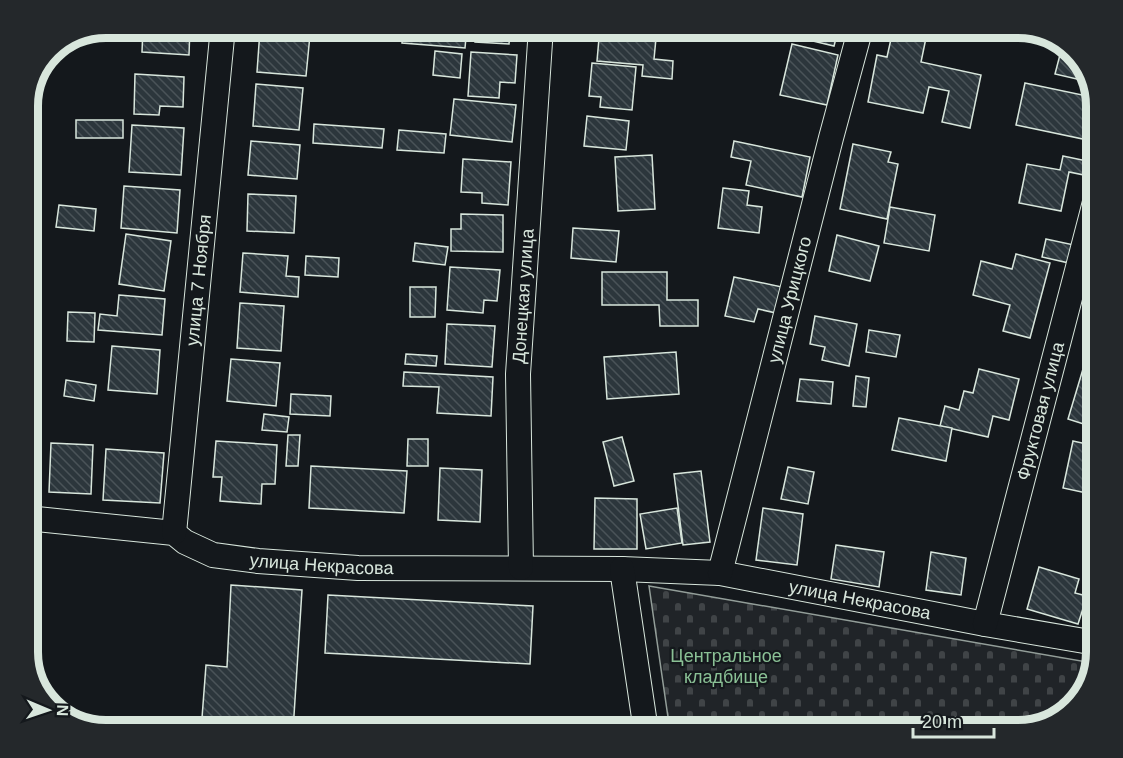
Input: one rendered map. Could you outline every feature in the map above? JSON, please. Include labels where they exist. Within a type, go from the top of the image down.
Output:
[{"type":"street","name":"улица 7 Ноября","points":[[174,533],[222,38]]},
{"type":"street","name":"Донецкая улица","points":[[521,568],[518,375],[540,38]]},
{"type":"street","name":"улица Урицкого","points":[[720,573],[858,38]]},
{"type":"street","name":"Фруктовая улица","points":[[986,624],[1086,237]]},
{"type":"street","name":"улица Некрасова","points":[[38,519],[174,533],[185,542],[213,555],[258,561],[357,568],[622,569],[720,573],[1086,641]]},
{"type":"street","points":[[622,569],[644,720]]},
{"type":"green space","name":"Центральное кладбище","points":[[649,586],[1085,662],[1074,690],[1059,706],[1043,715],[1026,720],[668,720]]},
{"type":"building","points":[[143,38],[190,38],[189,55],[142,52]]},
{"type":"building","points":[[259,38],[310,38],[306,76],[257,72]]},
{"type":"building","points":[[402,38],[466,38],[465,48],[402,43]]},
{"type":"building","points":[[475,38],[510,38],[509,44],[475,42]]},
{"type":"building","points":[[599,38],[656,38],[654,59],[673,61],[672,79],[642,76],[643,65],[597,61]]},
{"type":"building","points":[[800,38],[836,38],[834,46]]},
{"type":"building","points":[[891,38],[926,38],[921,62],[981,75],[970,128],[942,122],[949,91],[929,87],[923,113],[868,102],[877,55],[887,57]]},
{"type":"building","points":[[792,44],[838,55],[827,105],[780,95]]},
{"type":"building","points":[[435,51],[462,54],[460,78],[433,75]]},
{"type":"building","points":[[471,52],[517,55],[515,83],[500,82],[499,98],[468,96]]},
{"type":"building","points":[[1060,53],[1074,68],[1080,80],[1055,74]]},
{"type":"building","points":[[592,63],[636,67],[632,110],[600,107],[601,97],[589,96]]},
{"type":"building","points":[[135,74],[184,77],[183,107],[160,106],[159,115],[134,114]]},
{"type":"building","points":[[1025,83],[1085,95],[1086,125],[1083,139],[1016,125]]},
{"type":"building","points":[[256,84],[303,88],[299,130],[253,126]]},
{"type":"building","points":[[454,99],[516,105],[512,142],[450,135]]},
{"type":"building","points":[[587,116],[629,121],[626,150],[584,146]]},
{"type":"building","points":[[76,120],[123,120],[123,138],[76,138]]},
{"type":"building","points":[[314,124],[384,129],[382,148],[313,143]]},
{"type":"building","points":[[132,125],[184,128],[181,175],[129,172]]},
{"type":"building","points":[[399,130],[446,134],[444,153],[397,150]]},
{"type":"building","points":[[251,141],[300,145],[297,179],[248,175]]},
{"type":"building","points":[[734,141],[810,157],[802,197],[746,185],[751,161],[731,157]]},
{"type":"building","points":[[853,144],[891,152],[888,162],[898,164],[887,219],[840,209]]},
{"type":"building","points":[[652,155],[655,209],[618,211],[615,157]]},
{"type":"building","points":[[1063,156],[1086,161],[1086,175],[1069,172],[1061,211],[1019,203],[1027,164],[1060,170]]},
{"type":"building","points":[[463,159],[511,162],[508,205],[482,203],[482,193],[461,192]]},
{"type":"building","points":[[124,186],[180,190],[177,233],[121,228]]},
{"type":"building","points":[[723,188],[749,191],[747,205],[762,207],[759,233],[718,228]]},
{"type":"building","points":[[248,194],[296,196],[294,233],[247,231]]},
{"type":"building","points":[[59,205],[96,209],[94,231],[56,227]]},
{"type":"building","points":[[890,207],[935,215],[929,251],[884,243]]},
{"type":"building","points":[[461,214],[503,215],[503,252],[451,251],[451,229],[461,229]]},
{"type":"building","points":[[573,228],[619,231],[616,262],[571,258]]},
{"type":"building","points":[[126,234],[171,241],[164,291],[119,284]]},
{"type":"building","points":[[837,235],[879,246],[870,281],[829,271]]},
{"type":"building","points":[[1046,239],[1074,245],[1069,263],[1042,257]]},
{"type":"building","points":[[415,243],[448,247],[445,265],[413,261]]},
{"type":"building","points":[[243,253],[288,256],[286,276],[299,277],[298,297],[240,292]]},
{"type":"building","points":[[1016,254],[1050,263],[1030,338],[1003,331],[1010,305],[973,295],[981,261],[1012,269]]},
{"type":"building","points":[[306,256],[339,258],[338,277],[305,275]]},
{"type":"building","points":[[450,267],[500,270],[497,301],[484,300],[483,313],[447,310]]},
{"type":"building","points":[[602,272],[667,272],[667,300],[698,300],[698,326],[660,326],[659,305],[602,305]]},
{"type":"building","points":[[734,277],[782,287],[776,313],[758,309],[754,322],[725,316]]},
{"type":"building","points":[[410,287],[436,287],[435,317],[410,317]]},
{"type":"building","points":[[119,295],[165,299],[162,335],[98,330],[100,314],[117,316]]},
{"type":"building","points":[[240,303],[284,306],[281,351],[237,348]]},
{"type":"building","points":[[68,312],[95,313],[94,342],[67,341]]},
{"type":"building","points":[[815,316],[857,324],[849,366],[822,360],[825,347],[810,344]]},
{"type":"building","points":[[447,324],[495,326],[492,367],[445,364]]},
{"type":"building","points":[[869,330],[900,335],[896,357],[866,352]]},
{"type":"building","points":[[112,346],[160,350],[157,394],[108,390]]},
{"type":"building","points":[[676,352],[679,394],[607,399],[604,357]]},
{"type":"building","points":[[406,354],[437,356],[436,366],[405,364]]},
{"type":"building","points":[[231,359],[280,363],[276,406],[227,401]]},
{"type":"building","points":[[979,369],[1019,379],[1009,420],[993,416],[988,437],[940,426],[945,406],[959,410],[964,391],[973,393]]},
{"type":"building","points":[[1083,369],[1086,370],[1086,425],[1068,419]]},
{"type":"building","points":[[404,372],[493,377],[491,416],[437,413],[439,387],[403,386]]},
{"type":"building","points":[[856,376],[869,378],[866,407],[853,406]]},
{"type":"building","points":[[800,379],[833,382],[831,404],[797,401]]},
{"type":"building","points":[[66,380],[96,385],[94,401],[64,396]]},
{"type":"building","points":[[291,394],[331,396],[330,416],[290,414]]},
{"type":"building","points":[[264,414],[289,417],[287,432],[262,430]]},
{"type":"building","points":[[899,418],[952,428],[946,461],[892,450]]},
{"type":"building","points":[[288,435],[300,435],[298,466],[286,466]]},
{"type":"building","points":[[622,437],[634,481],[614,486],[603,442]]},
{"type":"building","points":[[408,439],[428,439],[428,466],[407,466]]},
{"type":"building","points":[[216,441],[277,445],[275,484],[262,484],[261,504],[220,501],[222,477],[213,477]]},
{"type":"building","points":[[1073,441],[1086,444],[1086,493],[1063,488]]},
{"type":"building","points":[[51,443],[93,445],[91,494],[49,492]]},
{"type":"building","points":[[106,449],[164,453],[160,503],[103,500]]},
{"type":"building","points":[[311,466],[407,471],[404,513],[309,508]]},
{"type":"building","points":[[788,467],[814,472],[808,504],[781,499]]},
{"type":"building","points":[[440,468],[482,470],[480,522],[438,520]]},
{"type":"building","points":[[701,471],[710,542],[683,545],[674,474]]},
{"type":"building","points":[[595,498],[637,499],[637,549],[594,549]]},
{"type":"building","points":[[677,508],[682,543],[646,549],[640,514]]},
{"type":"building","points":[[763,508],[803,514],[797,565],[756,560]]},
{"type":"building","points":[[836,545],[884,552],[879,587],[831,579]]},
{"type":"building","points":[[931,552],[966,558],[961,595],[926,590]]},
{"type":"building","points":[[1039,567],[1079,579],[1075,593],[1086,596],[1078,624],[1027,609]]},
{"type":"building","points":[[231,585],[302,590],[294,720],[202,720],[206,665],[227,667]]},
{"type":"building","points":[[328,595],[533,606],[530,664],[325,653]]}]
